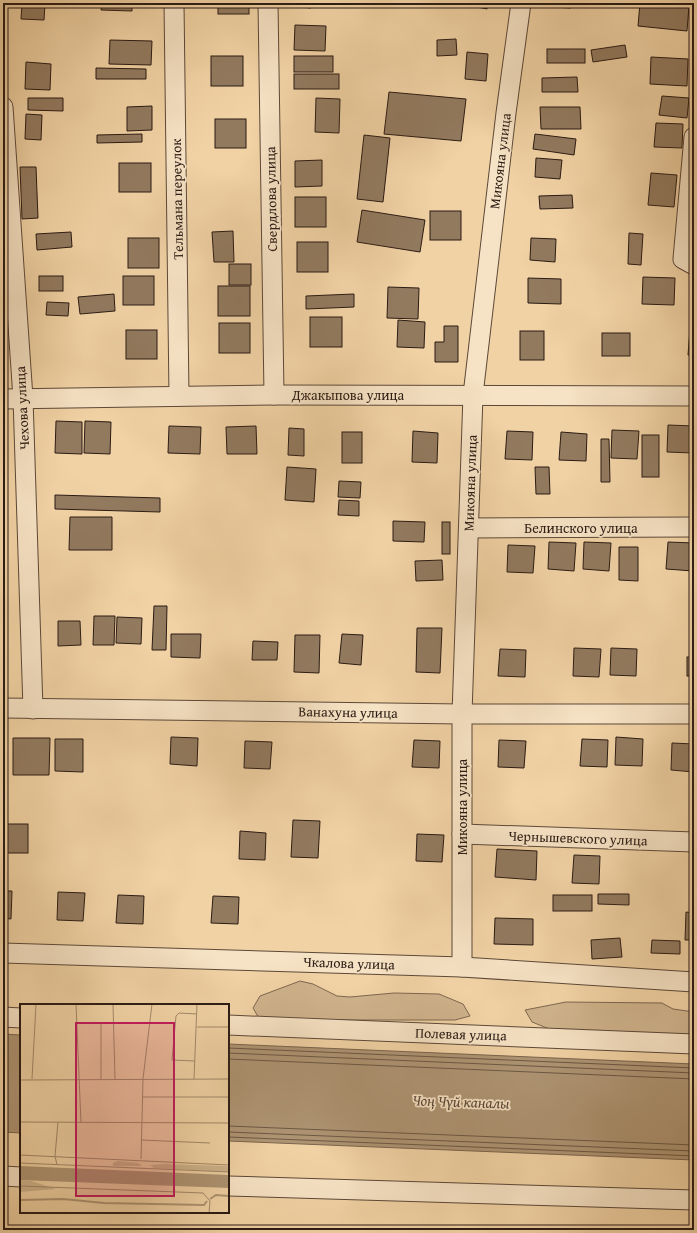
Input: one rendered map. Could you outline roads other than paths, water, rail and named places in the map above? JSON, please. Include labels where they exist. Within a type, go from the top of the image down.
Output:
[{"type":"street","name":"Тельмана переулок","points":[[174,3],[179,396]]},
{"type":"street","name":"Свердлова улица","points":[[268,3],[274,395]]},
{"type":"street","name":"Микояна улица","points":[[462,967],[462,714],[473,395],[506,113],[522,3]]},
{"type":"street","name":"Чехова улица","points":[[3,107],[23,398],[33,709]]},
{"type":"street","points":[[694,137],[683,259],[694,265]]},
{"type":"street","name":"Джакыпова улица","points":[[3,399],[274,395],[694,396]]},
{"type":"street","name":"Белинского улица","points":[[469,528],[694,527]]},
{"type":"street","name":"Ванахуна улица","points":[[3,708],[462,714],[694,714]]},
{"type":"street","name":"Чернышевского улица","points":[[462,834],[694,842]]},
{"type":"street","name":"Чкалова улица","points":[[3,953],[462,967],[694,982]]},
{"type":"street","points":[[3,1017],[20,1018]]},
{"type":"street","name":"Полевая улица","points":[[229,1026],[694,1044]]},
{"type":"street","points":[[3,1176],[20,1177]]},
{"type":"street","points":[[229,1186],[694,1200]]},
{"type":"water","points":[[3,1034],[20,1035],[20,1133],[3,1132]]},
{"type":"water","name":"Чоң Чүй каналы","points":[[229,1044],[694,1064],[694,1160],[229,1141]]}]
